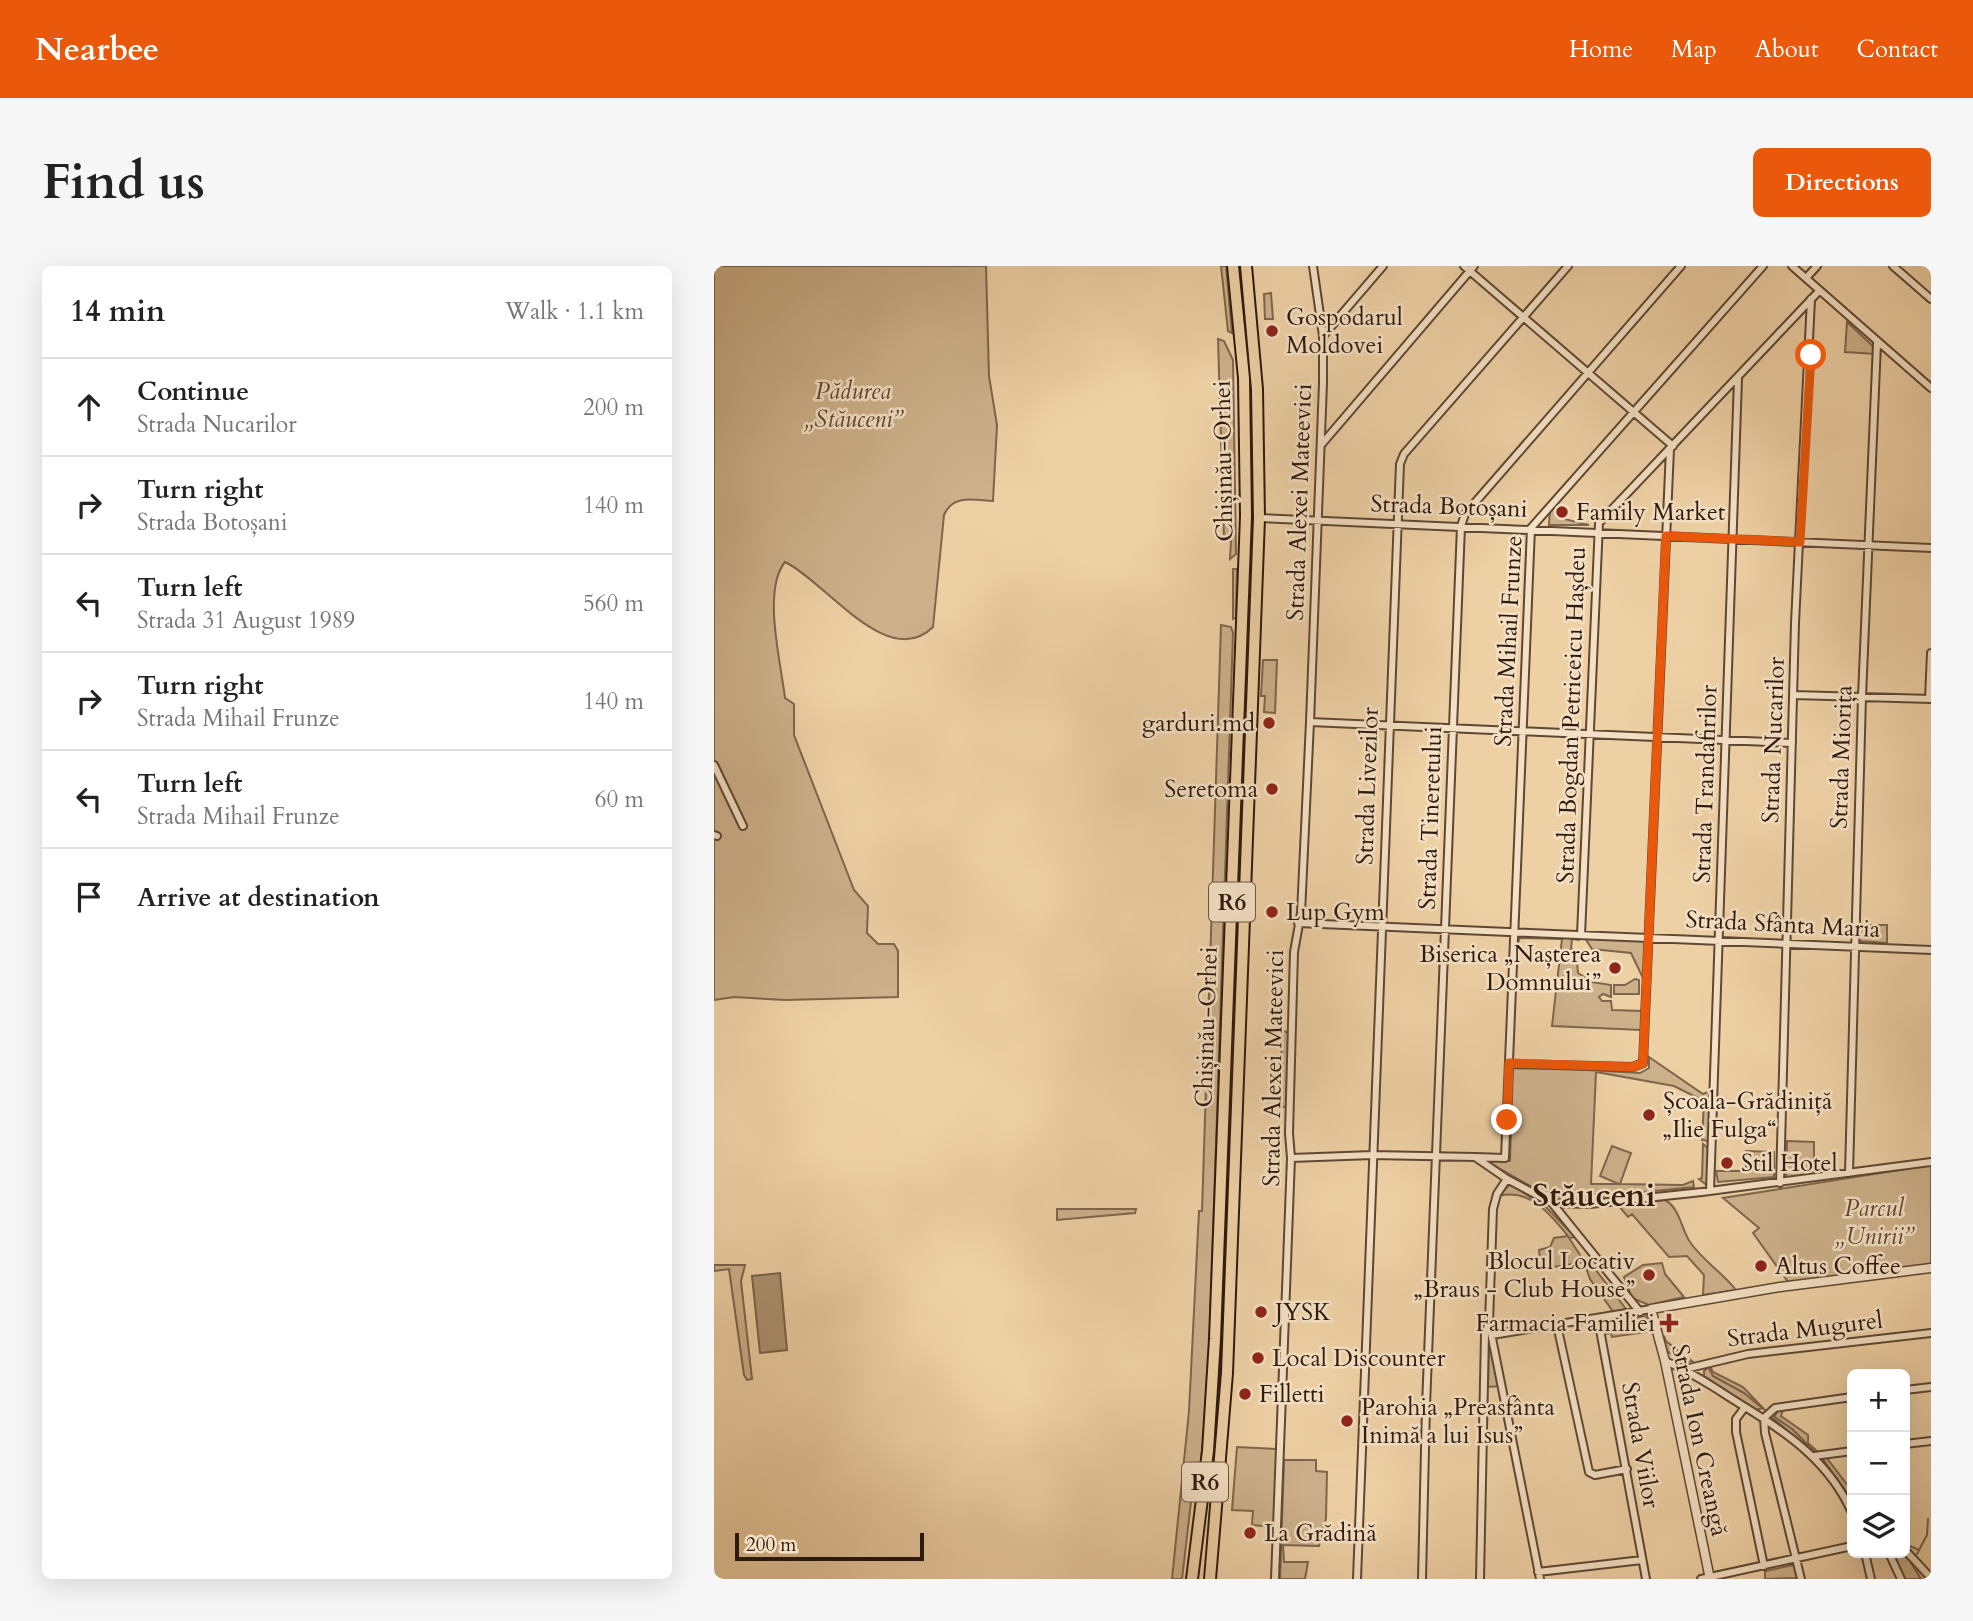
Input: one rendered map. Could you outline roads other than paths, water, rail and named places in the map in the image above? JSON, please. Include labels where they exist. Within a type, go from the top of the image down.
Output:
[{"type":"highway","name":"Chișinău-Orhei","points":[[1192,1579],[1212,1401],[1247,516],[1244,378],[1233,266]]},
{"type":"highway","name":"Chișinău-Orhei","points":[[1210,1579],[1227,1373],[1259,518],[1257,389],[1246,266]]},
{"type":"street","name":"Strada Alexei Mateevici","points":[[1275,1579],[1291,1158],[1289,1119],[1310,722],[1321,446],[1323,337],[1313,266]]},
{"type":"street","points":[[1323,337],[1383,266]]},
{"type":"street","name":"Strada Livezilor","points":[[1357,1579],[1380,926],[1400,464],[1404,454],[1568,266]]},
{"type":"street","points":[[1461,526],[1465,514],[1681,266]]},
{"type":"street","name":"Strada Mihail Frunze","points":[[1475,1157],[1505,1158],[1531,528],[1763,266]]},
{"type":"street","points":[[1792,266],[1931,388]]},
{"type":"street","points":[[1806,278],[1817,266]]},
{"type":"street","points":[[1893,266],[1931,299]]},
{"type":"street","points":[[1321,446],[1469,267],[1523,318],[1634,411],[1672,448],[1650,937],[1641,1066],[1509,1063]]},
{"type":"street","name":"Strada Bogdan Petriceicu Hașdeu","points":[[1581,935],[1599,523],[1819,291]]},
{"type":"street","name":"Strada Nucarilor","points":[[1780,1183],[1792,743],[1811,299]]},
{"type":"street","name":"Strada Miorița","points":[[1849,1173],[1862,697],[1877,343]]},
{"type":"street","name":"Strada Trandafirilor","points":[[1710,1191],[1738,379]]},
{"type":"street","name":"Strada Botoșani","points":[[1259,518],[1531,528],[1931,548]]},
{"type":"street","name":"Strada Tineretului","points":[[1422,1579],[1461,526]]},
{"type":"street","points":[[1794,695],[1930,699],[1931,653]]},
{"type":"street","points":[[1310,722],[1792,743]]},
{"type":"street","points":[[714,765],[743,826]]},
{"type":"street","name":"Strada Sfânta Maria","points":[[1298,923],[1931,950]]},
{"type":"street","points":[[1291,1158],[1372,1155],[1475,1157],[1507,1179],[1552,1203],[1640,1312]]},
{"type":"street","points":[[1552,1203],[1590,1204],[1780,1183],[1931,1162]]},
{"type":"street","points":[[1507,1179],[1497,1194],[1493,1209],[1489,1323],[1539,1575],[1642,1560]]},
{"type":"street","points":[[1492,1335],[1770,1289],[1931,1268]]},
{"type":"street","name":"Strada Ion Creangă","points":[[1651,1309],[1665,1361],[1707,1578]]},
{"type":"street","name":"Strada Viilor","points":[[1598,1319],[1646,1579]]},
{"type":"street","points":[[1480,1579],[1485,1333],[1489,1323]]},
{"type":"street","points":[[1558,1325],[1589,1472],[1595,1475],[1627,1469]]},
{"type":"street","name":"Strada Mugurel","points":[[1685,1369],[1748,1354],[1931,1333]]},
{"type":"street","points":[[1665,1361],[1685,1369],[1764,1418],[1814,1456],[1847,1506]]},
{"type":"street","points":[[1910,1389],[1931,1387]]},
{"type":"street","points":[[1764,1418],[1775,1408],[1847,1397]]},
{"type":"street","points":[[1745,1407],[1736,1419],[1735,1433],[1764,1566]]},
{"type":"street","points":[[1764,1418],[1765,1433],[1801,1579]]},
{"type":"street","points":[[1910,1443],[1931,1441]]},
{"type":"street","points":[[1814,1456],[1847,1452]]},
{"type":"street","points":[[1707,1578],[1847,1547]]},
{"type":"street","points":[[1910,1555],[1931,1578]]},
{"type":"street","points":[[1866,1558],[1871,1579]]},
{"type":"street","points":[[1891,1558],[1900,1579]]},
{"type":"waterway","points":[[1709,1368],[1713,1376],[1744,1393],[1766,1411]]},
{"type":"waterway","points":[[1772,1415],[1792,1429],[1816,1453]]},
{"type":"waterway","points":[[1822,1458],[1848,1495]]},
{"type":"waterway","points":[[1919,1550],[1927,1535],[1928,1519]]},
{"type":"waterway","points":[[1910,1546],[1919,1550],[1917,1554]]},
{"type":"waterway","points":[[1911,1563],[1921,1579]]},
{"type":"place","name":"Gospodarul Moldovei","points":[[1272,331]]},
{"type":"place","name":"Family Market","points":[[1562,512]]},
{"type":"place","name":"garduri.md","points":[[1269,723]]},
{"type":"place","name":"Seretoma","points":[[1272,789]]},
{"type":"place","name":"Lup Gym","points":[[1272,912]]},
{"type":"place","name":"Biserica „Nașterea Domnului”","points":[[1615,968]]},
{"type":"place","name":"Școala-Grădiniță „Ilie Fulga“","points":[[1649,1115]]},
{"type":"place","name":"Stil Hotel","points":[[1727,1163]]},
{"type":"place","name":"Altus Coffee","points":[[1761,1266]]},
{"type":"place","name":"Blocul Locativ „Braus - Club House”","points":[[1649,1275]]},
{"type":"place","name":"JYSK","points":[[1261,1312]]},
{"type":"place","name":"Farmacia Familiei","points":[[1669,1323]]},
{"type":"place","name":"Local Discounter","points":[[1258,1358]]},
{"type":"place","name":"Filletti","points":[[1245,1394]]},
{"type":"place","name":"Parohia „Preasfânta Inimă a lui Isus”","points":[[1347,1421]]},
{"type":"place","name":"La Grădină","points":[[1250,1533]]},
{"type":"district","name":"Stăuceni","points":[[1594,1195]]},
{"type":"park label","name":"Pădurea „Stăuceni”","points":[[853,405]]},
{"type":"park label","name":"Parcul „Unirii”","points":[[1874,1222]]}]
